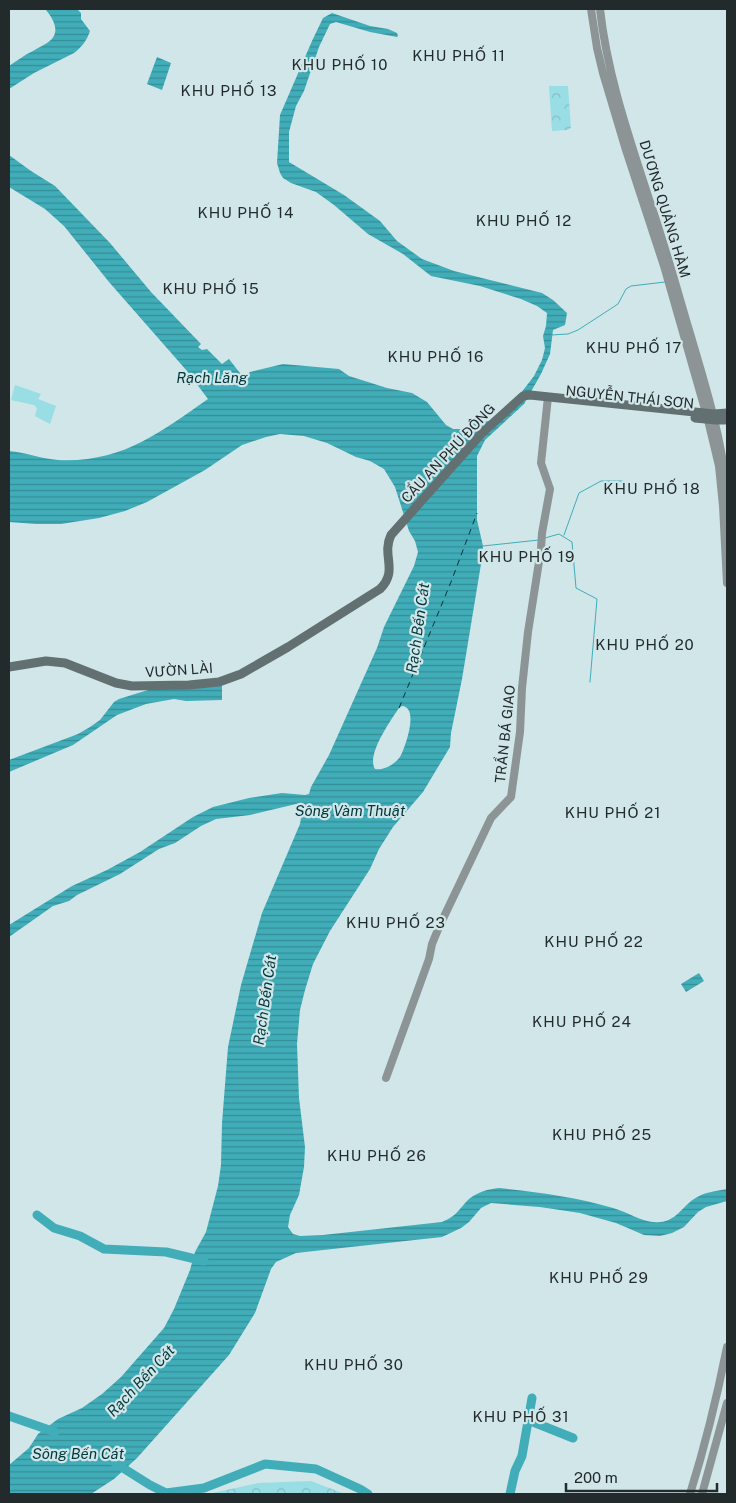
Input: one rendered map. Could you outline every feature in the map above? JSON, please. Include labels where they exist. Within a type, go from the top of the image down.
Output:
[{"type":"main road","name":"NGUYỄN THÁI SƠN","points":[[530,398],[727,420]]},
{"type":"main road","name":"CẦU AN PHÚ ĐÔNG","points":[[392,537],[485,437],[530,398]]},
{"type":"main road","name":"NGUYỄN THÁI SƠN","points":[[711,417],[727,413]]},
{"type":"main road","name":"VƯỜN LÀI","points":[[9,667],[46,661],[65,663],[116,683],[132,686],[189,685],[227,680],[288,647],[380,589],[385,584],[389,574],[388,551],[392,537]]},
{"type":"street","name":"DƯƠNG QUẢNG HÀM","points":[[592,9],[599,60],[629,149],[655,216],[725,470],[727,492]]},
{"type":"street","name":"DƯƠNG QUẢNG HÀM","points":[[600,9],[605,45],[629,149]]},
{"type":"street","name":"TRẦN BÁ GIAO","points":[[386,1078],[439,926],[491,818],[511,797],[520,732],[522,688],[528,632],[550,489],[541,463],[547,400]]},
{"type":"street","name":"DƯƠNG QUẢNG HÀM","points":[[711,417],[723,506],[727,583]]},
{"type":"street","points":[[690,1494],[710,1429],[727,1347]]},
{"type":"street","points":[[702,1494],[727,1403]]},
{"type":"green space","points":[[549,86],[568,86],[571,128],[567,130],[552,131]]},
{"type":"green space","points":[[15,385],[41,394],[38,399],[56,406],[50,424],[35,416],[37,408],[34,405],[11,400]]},
{"type":"green space","points":[[311,1481],[345,1494],[208,1494],[258,1483]]},
{"type":"water","points":[[45,9],[77,9],[81,13],[81,19],[90,31],[89,34],[82,46],[74,53],[34,73],[9,89],[9,66],[45,44],[54,35],[54,22]]},
{"type":"water","name":"Sông Vàm Thuật","points":[[332,13],[370,26],[388,29],[397,33],[398,36],[370,32],[336,22],[330,24],[319,47],[304,91],[296,106],[289,132],[289,162],[344,195],[380,221],[397,241],[422,259],[454,271],[542,293],[567,313],[565,325],[553,330],[550,354],[524,404],[485,440],[477,456],[477,520],[483,546],[450,747],[423,792],[393,827],[379,849],[370,869],[330,931],[313,964],[305,990],[300,1010],[297,1044],[299,1098],[305,1147],[304,1167],[299,1195],[290,1215],[288,1227],[293,1234],[300,1236],[442,1222],[454,1215],[472,1197],[483,1191],[499,1188],[585,1201],[619,1210],[642,1220],[654,1222],[670,1219],[694,1199],[706,1193],[727,1189],[727,1201],[706,1207],[698,1212],[684,1227],[660,1236],[644,1235],[616,1223],[580,1213],[491,1203],[481,1208],[461,1228],[442,1237],[296,1253],[276,1262],[271,1269],[255,1313],[229,1355],[137,1458],[114,1479],[91,1494],[9,1494],[9,1465],[29,1448],[38,1434],[58,1419],[82,1408],[121,1377],[164,1328],[174,1309],[190,1270],[195,1252],[206,1232],[218,1186],[228,1047],[241,985],[262,913],[300,824],[302,812],[296,804],[250,815],[216,819],[201,826],[175,843],[159,849],[120,874],[77,895],[69,901],[53,906],[9,937],[9,925],[72,886],[140,852],[193,817],[213,807],[249,798],[282,793],[309,794],[329,755],[377,648],[384,627],[414,566],[418,552],[395,487],[384,469],[327,443],[304,436],[280,434],[242,445],[205,470],[147,502],[125,511],[99,518],[61,524],[9,522],[9,451],[58,460],[81,460],[102,457],[121,451],[156,434],[208,399],[187,371],[109,282],[64,226],[45,209],[9,187],[9,155],[55,186],[110,243],[151,292],[201,344],[198,347],[202,350],[207,349],[222,364],[229,359],[243,377],[250,372],[283,364],[339,369],[349,376],[387,388],[412,393],[427,402],[446,425],[453,429],[461,429],[471,424],[496,420],[508,410],[534,376],[542,360],[545,348],[543,336],[547,313],[537,306],[480,286],[431,276],[403,254],[368,234],[316,192],[283,178],[277,163],[280,115],[323,18]],"holes":[[[402,706],[407,708],[410,713],[410,727],[401,755],[390,766],[375,769],[373,763],[374,755],[381,738],[399,708]]]},
{"type":"water","points":[[157,57],[171,63],[162,90],[147,84]]},
{"type":"water","points":[[222,682],[222,700],[186,701],[174,699],[146,704],[117,715],[73,745],[9,772],[9,760],[78,734],[100,720],[114,702],[119,699],[148,690]]},
{"type":"water","points":[[699,973],[704,981],[686,992],[681,984]]},
{"type":"waterway","points":[[551,335],[568,334],[578,330],[618,304],[626,289],[631,286],[665,282]]},
{"type":"waterway","points":[[564,535],[579,493],[601,481],[622,481]]},
{"type":"waterway","points":[[545,538],[559,534],[572,542],[576,588],[597,599],[590,682]]},
{"type":"waterway","points":[[483,546],[539,540]]},
{"type":"waterway","points":[[37,1215],[54,1228],[80,1236],[104,1249],[166,1252],[204,1261]]},
{"type":"waterway","points":[[510,1494],[515,1471],[522,1456],[532,1398]]},
{"type":"waterway","points":[[9,1416],[55,1432]]},
{"type":"waterway","points":[[528,1420],[573,1438]]},
{"type":"waterway","name":"Sông Bến Cát","points":[[115,1463],[166,1493],[204,1488],[265,1464],[316,1469],[368,1494]]},
{"type":"ferry route","points":[[399,708],[477,513]]},
{"type":"district","name":"KHU PHỐ 11","points":[[459,56]]},
{"type":"district","name":"KHU PHỐ 10","points":[[340,65]]},
{"type":"district","name":"KHU PHỐ 13","points":[[229,91]]},
{"type":"district","name":"KHU PHỐ 14","points":[[246,213]]},
{"type":"district","name":"KHU PHỐ 12","points":[[524,221]]},
{"type":"district","name":"KHU PHỐ 15","points":[[211,289]]},
{"type":"district","name":"KHU PHỐ 17","points":[[634,348]]},
{"type":"district","name":"KHU PHỐ 16","points":[[436,357]]},
{"type":"district","name":"KHU PHỐ 18","points":[[652,489]]},
{"type":"district","name":"KHU PHỐ 19","points":[[527,557]]},
{"type":"district","name":"KHU PHỐ 20","points":[[645,645]]},
{"type":"district","name":"KHU PHỐ 21","points":[[613,813]]},
{"type":"district","name":"KHU PHỐ 23","points":[[396,923]]},
{"type":"district","name":"KHU PHỐ 22","points":[[594,942]]},
{"type":"district","name":"KHU PHỐ 24","points":[[582,1022]]},
{"type":"district","name":"KHU PHỐ 25","points":[[602,1135]]},
{"type":"district","name":"KHU PHỐ 26","points":[[377,1156]]},
{"type":"district","name":"KHU PHỐ 29","points":[[599,1278]]},
{"type":"district","name":"KHU PHỐ 30","points":[[354,1365]]},
{"type":"district","name":"KHU PHỐ 31","points":[[521,1417]]},
{"type":"water label","name":"Rạch Lăng","points":[[212,378]]},
{"type":"water label","name":"Rạch Bến Cát","points":[[418,628]]},
{"type":"water label","name":"Rạch Bến Cát","points":[[265,1000]]},
{"type":"water label","name":"Rạch Bến Cát","points":[[141,1381]]}]
